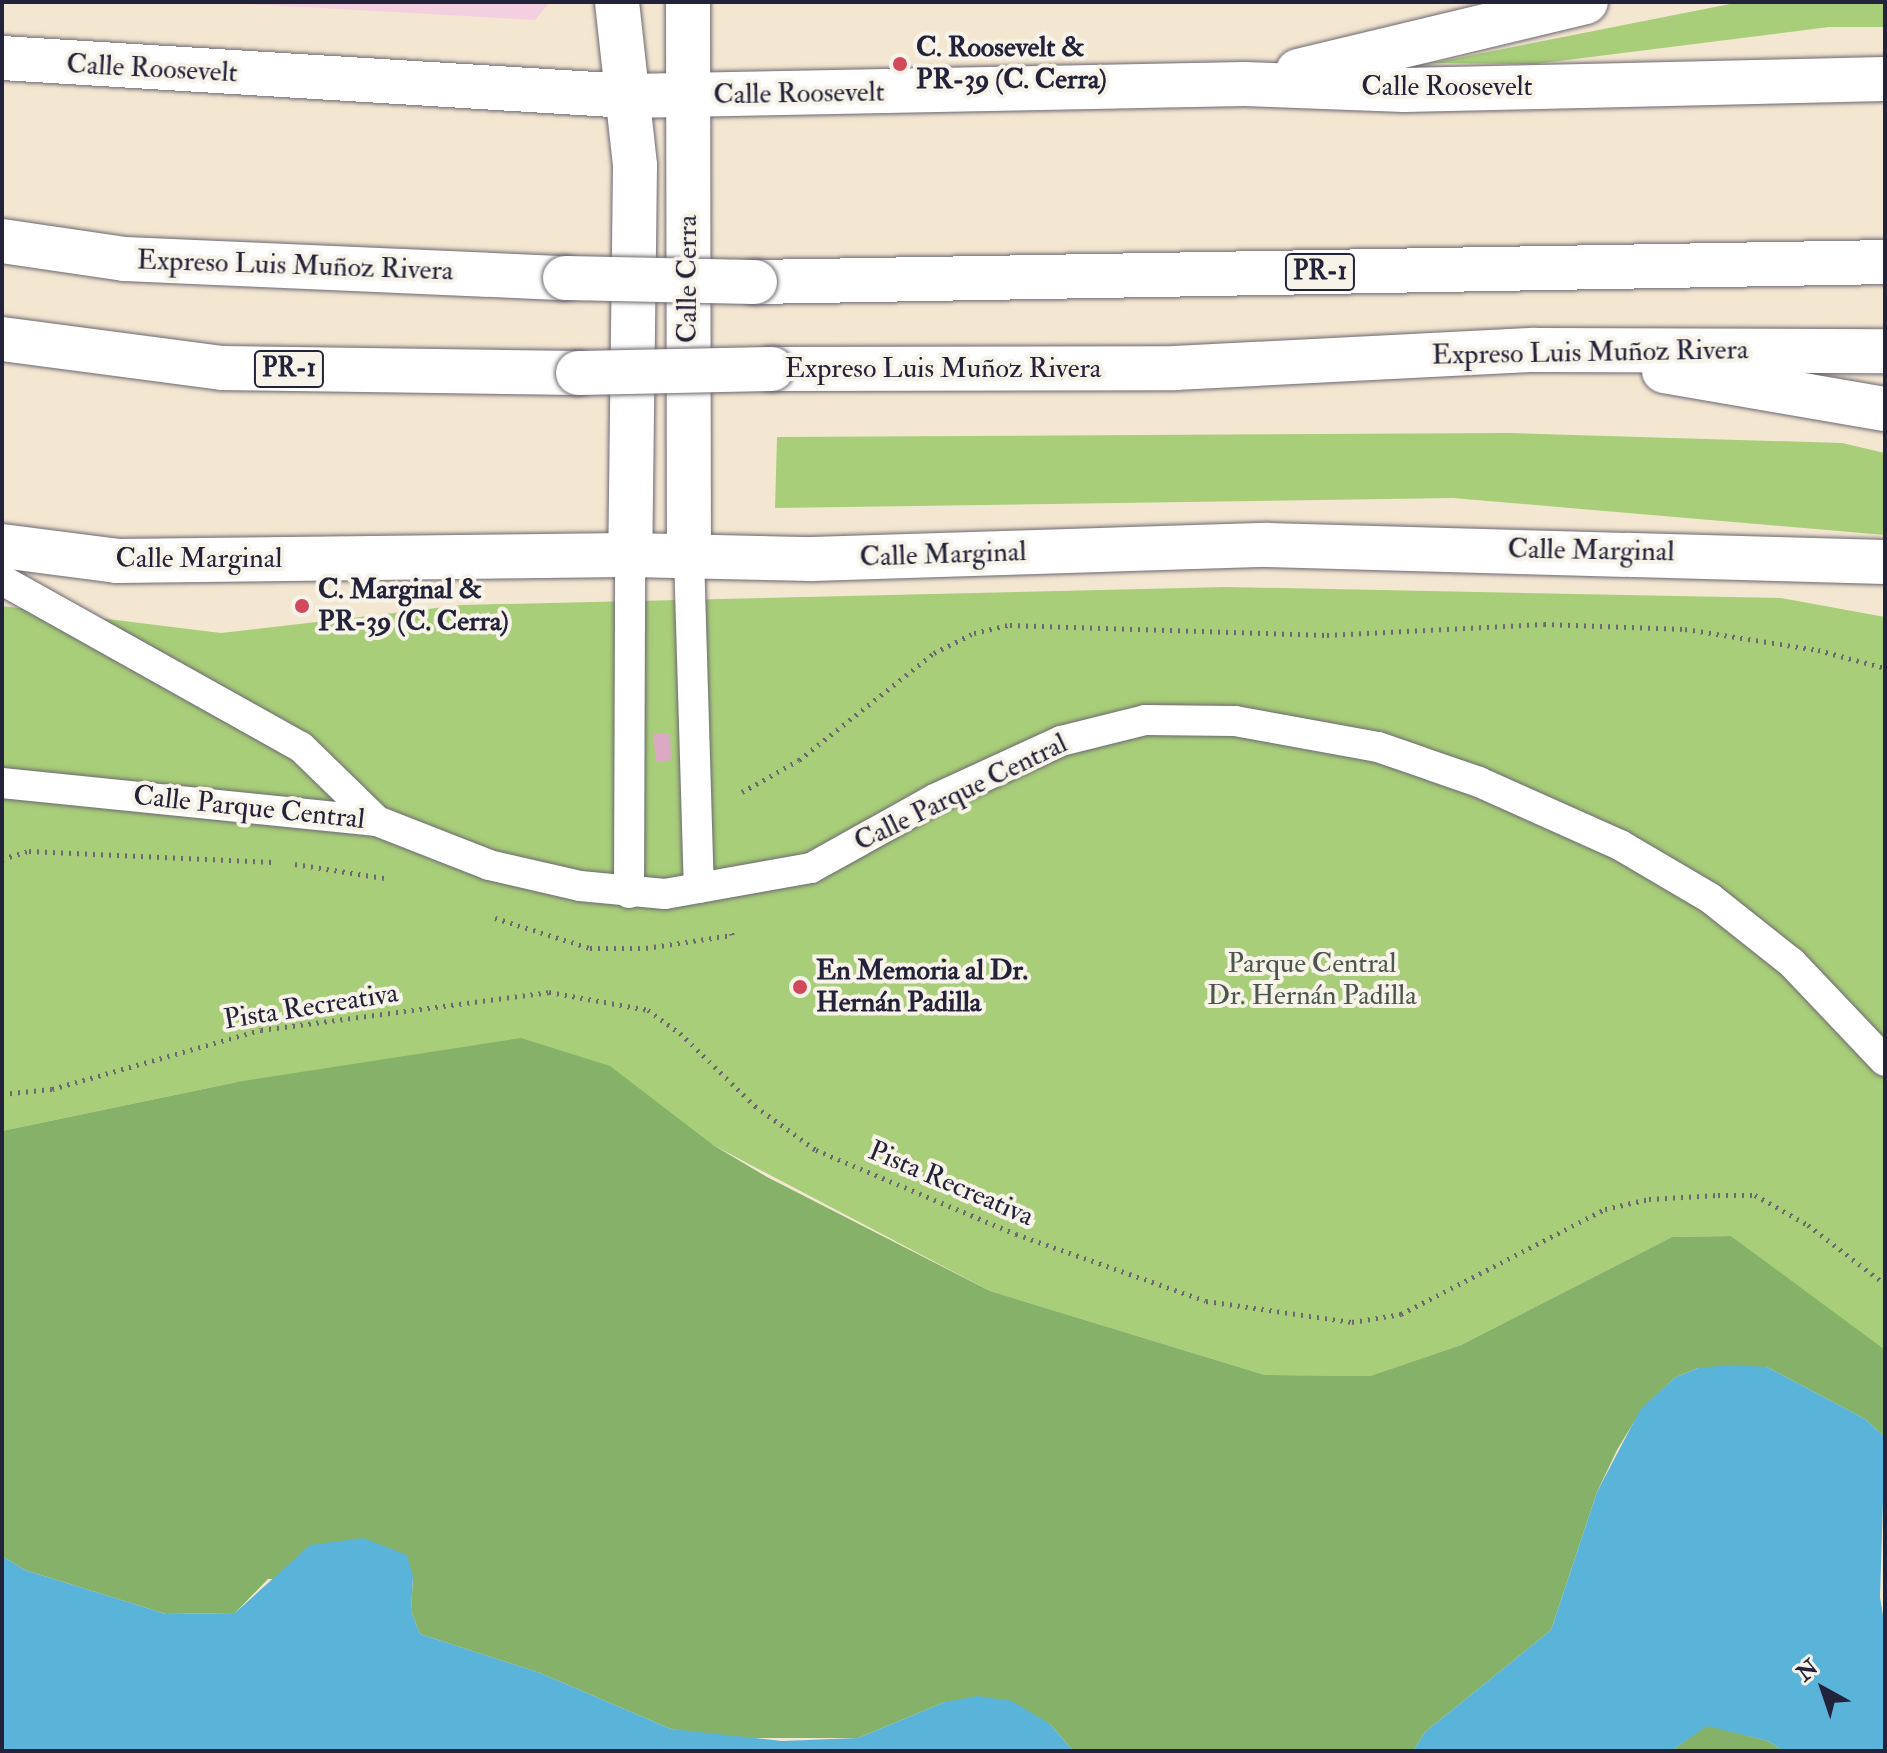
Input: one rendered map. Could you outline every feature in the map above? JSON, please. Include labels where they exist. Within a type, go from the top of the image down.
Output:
[{"type":"main road","name":"Calle Cerra","points":[[617,2],[635,166],[630,555]]},
{"type":"main road","name":"Calle Cerra","points":[[688,2],[691,96],[689,556]]},
{"type":"main road","points":[[1245,84],[1531,8],[1586,2]]},
{"type":"main road","name":"Calle Roosevelt","points":[[2,58],[629,96],[1245,84],[1404,90],[1885,79]]},
{"type":"main road","name":"Expreso Luis Muñoz Rivera","points":[[2,241],[125,259],[565,278],[755,282],[1877,260]]},
{"type":"main road","name":"Expreso Luis Muñoz Rivera","points":[[2,339],[222,368],[578,373],[1175,368],[1535,350],[1885,351]]},
{"type":"main road","points":[[1535,350],[1885,409]]},
{"type":"main road","name":"Calle Marginal","points":[[2,546],[117,561],[630,555],[812,559],[1267,545],[1885,562]]},
{"type":"lane","points":[[629,893],[630,555]]},
{"type":"lane","points":[[689,556],[699,888]]},
{"type":"lane","points":[[2,580],[301,747],[377,821]]},
{"type":"lane","name":"Calle Parque Central","points":[[2,783],[377,821],[489,865],[629,893],[699,888],[811,868],[935,799],[1061,741],[1145,720],[1235,721],[1378,747],[1479,782],[1620,845],[1710,898],[1792,963],[1885,1061]]},
{"type":"path","name":"Pista Recreativa","points":[[2,1094],[52,1089],[261,1030],[549,992],[648,1010],[680,1033],[755,1106],[816,1150],[1016,1234],[1206,1301],[1352,1322],[1401,1314],[1605,1209],[1649,1199],[1718,1195],[1755,1195],[1808,1225],[1885,1284]]},
{"type":"shaded area","points":[[213,2],[550,2],[535,20]]},
{"type":"green space","points":[[1740,2],[1885,2],[1885,27],[1829,27],[1535,64],[1432,63]]},
{"type":"green space","points":[[1508,433],[1842,443],[1885,453],[1885,535],[1453,498],[775,508],[777,437]]},
{"type":"green space","name":"Parque Central Dr. Hernán Padilla","points":[[1227,587],[1781,598],[1885,617],[1885,1353],[1731,1236],[1672,1237],[1461,1345],[1370,1376],[1265,1375],[990,1291],[713,1145],[237,1082],[2,1131],[2,606],[221,633],[462,605]]},
{"type":"green space","points":[[521,1038],[610,1066],[713,1145],[767,1177],[990,1291],[1265,1375],[1370,1376],[1461,1345],[1672,1237],[1731,1236],[1885,1350],[1885,1437],[1865,1419],[1767,1367],[1698,1368],[1674,1378],[1641,1410],[1617,1450],[1597,1492],[1551,1630],[1425,1732],[1413,1751],[1073,1751],[1050,1724],[945,1702],[858,1738],[731,1738],[671,1729],[540,1673],[420,1634],[411,1611],[413,1577],[268,1579],[235,1613],[166,1614],[25,1570],[2,1556],[2,1131],[237,1082]]},
{"type":"green space","points":[[1707,1725],[1768,1741],[1783,1751],[1671,1751]]},
{"type":"water","points":[[1731,1365],[1767,1367],[1865,1419],[1885,1437],[1880,1597],[1885,1628],[1885,1751],[1783,1751],[1768,1741],[1707,1726],[1671,1751],[1413,1751],[1425,1732],[1551,1630],[1597,1492],[1640,1410],[1674,1378],[1698,1368]]},
{"type":"water","points":[[363,1538],[407,1555],[413,1577],[411,1611],[420,1634],[540,1673],[671,1729],[782,1741],[858,1738],[945,1702],[977,1696],[1012,1701],[1050,1724],[1073,1751],[2,1751],[2,1556],[25,1570],[166,1614],[235,1613],[310,1545]]},
{"type":"building","points":[[670,733],[671,760],[656,762],[653,734]]},
{"type":"place","name":"C. Roosevelt & PR-39 (C. Cerra)","points":[[900,64]]},
{"type":"place","name":"C. Marginal & PR-39 (C. Cerra)","points":[[302,606]]},
{"type":"place","name":"En Memoria al Dr. Hernán Padilla","points":[[800,987]]}]
